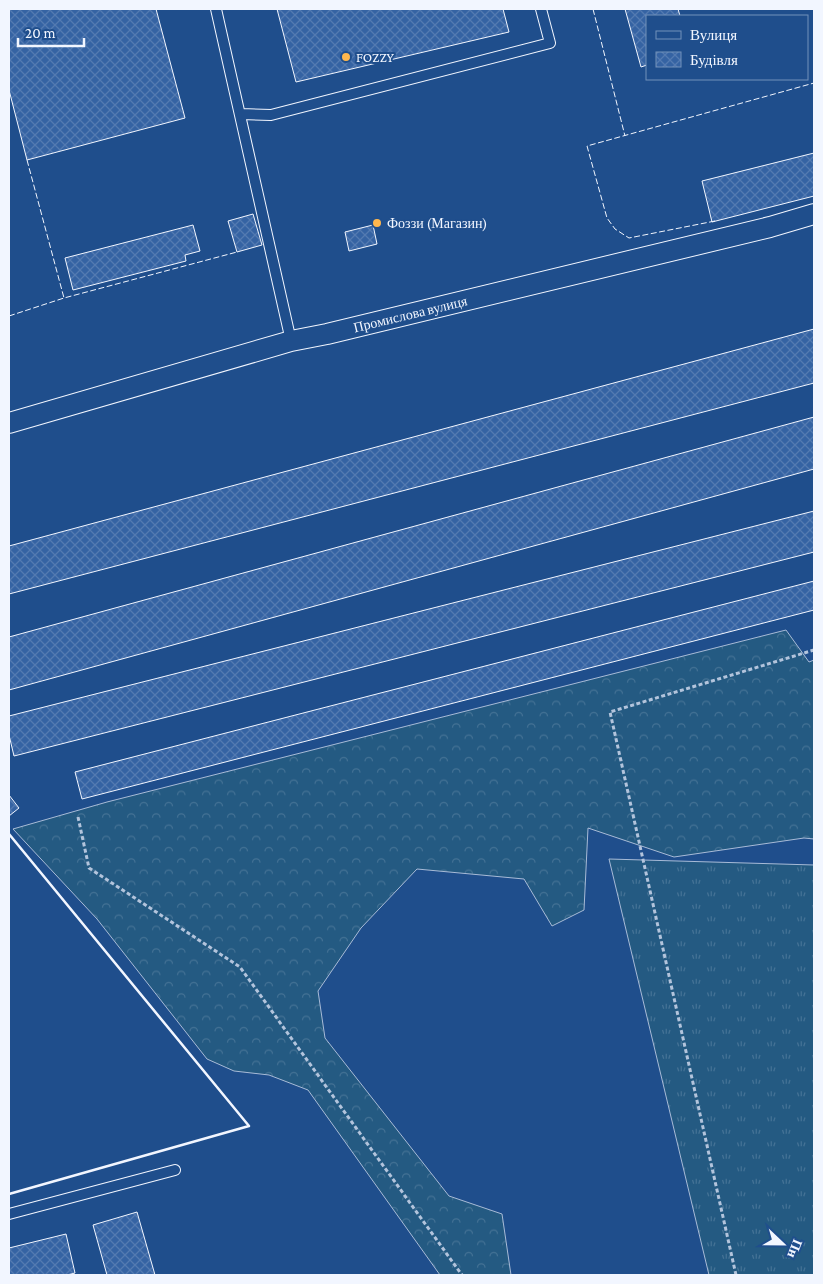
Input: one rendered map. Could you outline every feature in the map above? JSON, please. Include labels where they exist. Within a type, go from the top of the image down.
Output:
[{"type":"street","name":"Промислова вулиця","points":[[9,423],[290,341],[327,334],[770,227],[814,214]]},
{"type":"lane","points":[[216,9],[241,114],[290,341]]},
{"type":"lane","points":[[241,114],[271,115],[550,43],[541,9]]},
{"type":"lane","points":[[9,1214],[175,1170]]},
{"type":"path","points":[[736,1275],[610,712],[814,650]]},
{"type":"path","points":[[78,817],[89,868],[240,967],[462,1275]]},
{"type":"green space","points":[[786,630],[809,662],[814,660],[814,839],[804,838],[674,857],[588,828],[584,910],[552,926],[524,879],[417,869],[361,928],[318,991],[325,1038],[449,1196],[502,1214],[511,1275],[440,1275],[308,1090],[269,1075],[234,1071],[207,1059],[97,919],[13,829],[107,802]]},
{"type":"green space","points":[[609,859],[814,865],[814,1275],[709,1275]]},
{"type":"building","points":[[9,9],[156,9],[185,118],[27,160],[9,90]]},
{"type":"building","name":"FOZZY","points":[[277,9],[503,9],[509,32],[296,82]]},
{"type":"building","points":[[625,9],[678,9],[680,15],[646,15],[646,65],[641,67]]},
{"type":"building","points":[[814,153],[814,196],[712,222],[702,181]]},
{"type":"building","points":[[253,214],[262,245],[237,252],[228,221]]},
{"type":"building","points":[[193,225],[200,251],[185,255],[186,261],[73,290],[65,258]]},
{"type":"building","points":[[373,225],[377,244],[349,251],[345,232]]},
{"type":"building","points":[[814,329],[814,383],[9,594],[9,546]]},
{"type":"building","points":[[814,417],[814,469],[9,690],[9,637]]},
{"type":"building","points":[[814,511],[814,552],[14,756],[9,735],[9,716]]},
{"type":"building","points":[[814,581],[814,610],[82,799],[75,772]]},
{"type":"building","points":[[9,795],[19,808],[9,816]]},
{"type":"building","points":[[137,1212],[155,1275],[107,1275],[93,1225]]},
{"type":"building","points":[[66,1234],[75,1273],[67,1275],[9,1275],[9,1248]]},
{"type":"fence","points":[[593,9],[625,136]]},
{"type":"fence","points":[[715,221],[629,238],[615,229],[607,218],[587,146],[814,83]]},
{"type":"fence","points":[[27,160],[64,298],[237,252]]},
{"type":"fence","points":[[9,316],[64,298]]},
{"type":"wall","points":[[9,834],[249,1126],[9,1194]]},
{"type":"place","name":"FOZZY","points":[[346,57]]},
{"type":"place","name":"Фоззи (Магазин)","points":[[377,223]]}]
